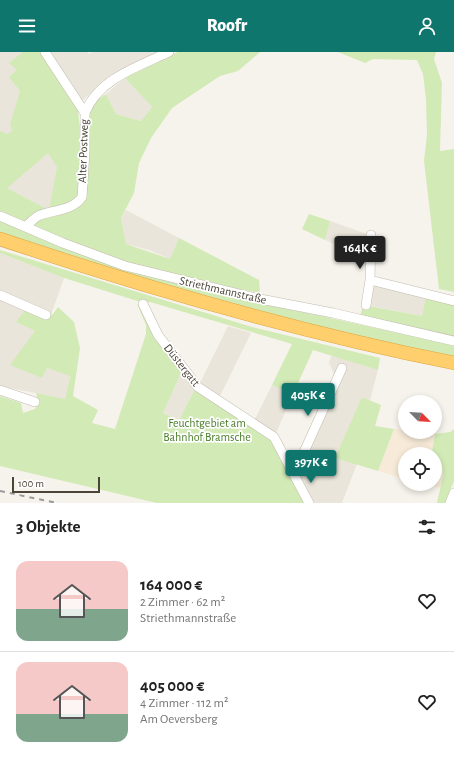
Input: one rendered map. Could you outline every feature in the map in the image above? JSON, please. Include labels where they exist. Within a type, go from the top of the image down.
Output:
[{"type":"highway","points":[[0,239],[125,279],[249,315],[376,346],[454,363]]},
{"type":"highway","points":[[0,246],[123,286],[248,321],[374,353],[454,370]]},
{"type":"street","name":"Alter Postweg","points":[[25,227],[37,217],[78,202],[82,197],[85,151],[84,113],[45,52]]},
{"type":"street","points":[[84,113],[88,104],[117,76],[169,52]]},
{"type":"street","name":"Striethmannstraße","points":[[0,216],[125,266],[255,298],[332,313],[454,341]]},
{"type":"street","points":[[366,305],[370,280],[370,235]]},
{"type":"street","points":[[370,280],[454,301]]},
{"type":"street","points":[[0,295],[46,315]]},
{"type":"street","name":"Düstergatt","points":[[143,304],[158,335],[198,387],[274,437],[309,503]]},
{"type":"street","points":[[294,474],[342,368]]},
{"type":"street","points":[[0,390],[35,402]]},
{"type":"street","points":[[450,503],[454,493]]},
{"type":"shaded area","points":[[0,52],[88,52],[89,54],[92,52],[157,52],[114,74],[77,105],[83,150],[49,210],[7,188],[0,139]]},
{"type":"shaded area","points":[[125,78],[152,107],[141,121],[116,114],[106,94]]},
{"type":"shaded area","points":[[126,210],[179,238],[170,259],[149,250],[126,244],[121,218]]},
{"type":"shaded area","points":[[330,221],[367,234],[366,256],[325,240]]},
{"type":"shaded area","points":[[0,253],[64,278],[51,315],[16,322],[35,331],[42,378],[47,368],[70,375],[65,399],[0,386]]},
{"type":"shaded area","points":[[374,284],[426,296],[422,316],[370,306]]},
{"type":"shaded area","points":[[228,326],[251,333],[219,398],[199,385]]},
{"type":"shaded area","points":[[332,355],[378,370],[370,400],[362,397],[336,458],[357,464],[342,503],[312,503],[293,468],[334,375],[329,362]]},
{"type":"shaded area","points":[[182,371],[195,389],[179,420],[163,413]]},
{"type":"shaded area","points":[[272,385],[293,394],[276,433],[255,419]]},
{"type":"shaded area","points":[[394,429],[398,429],[398,439],[434,439],[433,447],[398,447],[398,477],[378,471]]},
{"type":"green space","points":[[23,52],[41,52],[77,105],[83,150],[80,197],[77,200],[49,209],[57,167],[48,153],[7,188],[48,209],[33,214],[23,222],[0,212],[0,131],[7,134],[12,131],[10,125],[20,91],[9,77],[17,70],[9,63]]},
{"type":"green space","points":[[178,52],[260,52],[238,71],[220,76],[172,108],[151,138],[139,163],[134,193],[121,218],[126,244],[170,259],[179,238],[259,280],[260,293],[218,285],[125,262],[34,227],[37,219],[79,206],[86,124],[91,105],[106,94],[116,114],[141,121],[152,107],[125,78]]},
{"type":"green space","points":[[338,52],[436,52],[434,59],[442,83],[440,151],[454,149],[454,292],[439,289],[424,161],[427,134],[426,99],[423,74],[417,60],[373,59],[365,63]]},
{"type":"green space","points":[[309,214],[330,221],[325,240],[302,229]]},
{"type":"green space","points":[[0,221],[224,295],[454,345],[454,358],[221,304],[0,233]]},
{"type":"green space","points":[[0,250],[252,327],[380,358],[378,370],[313,350],[293,394],[272,385],[292,344],[150,302],[144,303],[64,278],[0,253]]},
{"type":"green space","points":[[426,296],[454,303],[454,338],[360,317],[363,305],[422,316]]},
{"type":"green space","name":"Feuchtgebiet am Bahnhof Bramsche","points":[[137,304],[140,305],[182,371],[163,413],[179,420],[195,389],[270,437],[306,503],[157,503],[0,466],[0,396],[21,403],[23,413],[35,409],[39,404],[36,393],[65,399],[70,376],[47,368],[42,378],[10,365],[35,331],[16,322],[26,309],[45,317],[53,314],[58,307],[74,322],[80,348],[73,396],[98,410],[92,423],[115,429],[146,334],[146,325]]},
{"type":"green space","points":[[362,397],[381,405],[375,426],[394,429],[378,471],[335,458]]},
{"type":"green space","points":[[454,429],[454,481],[445,503],[437,503],[440,491],[442,491],[442,447],[433,447],[434,439],[442,439],[442,433],[450,432]]},
{"type":"railway","points":[[0,491],[57,503]]}]
